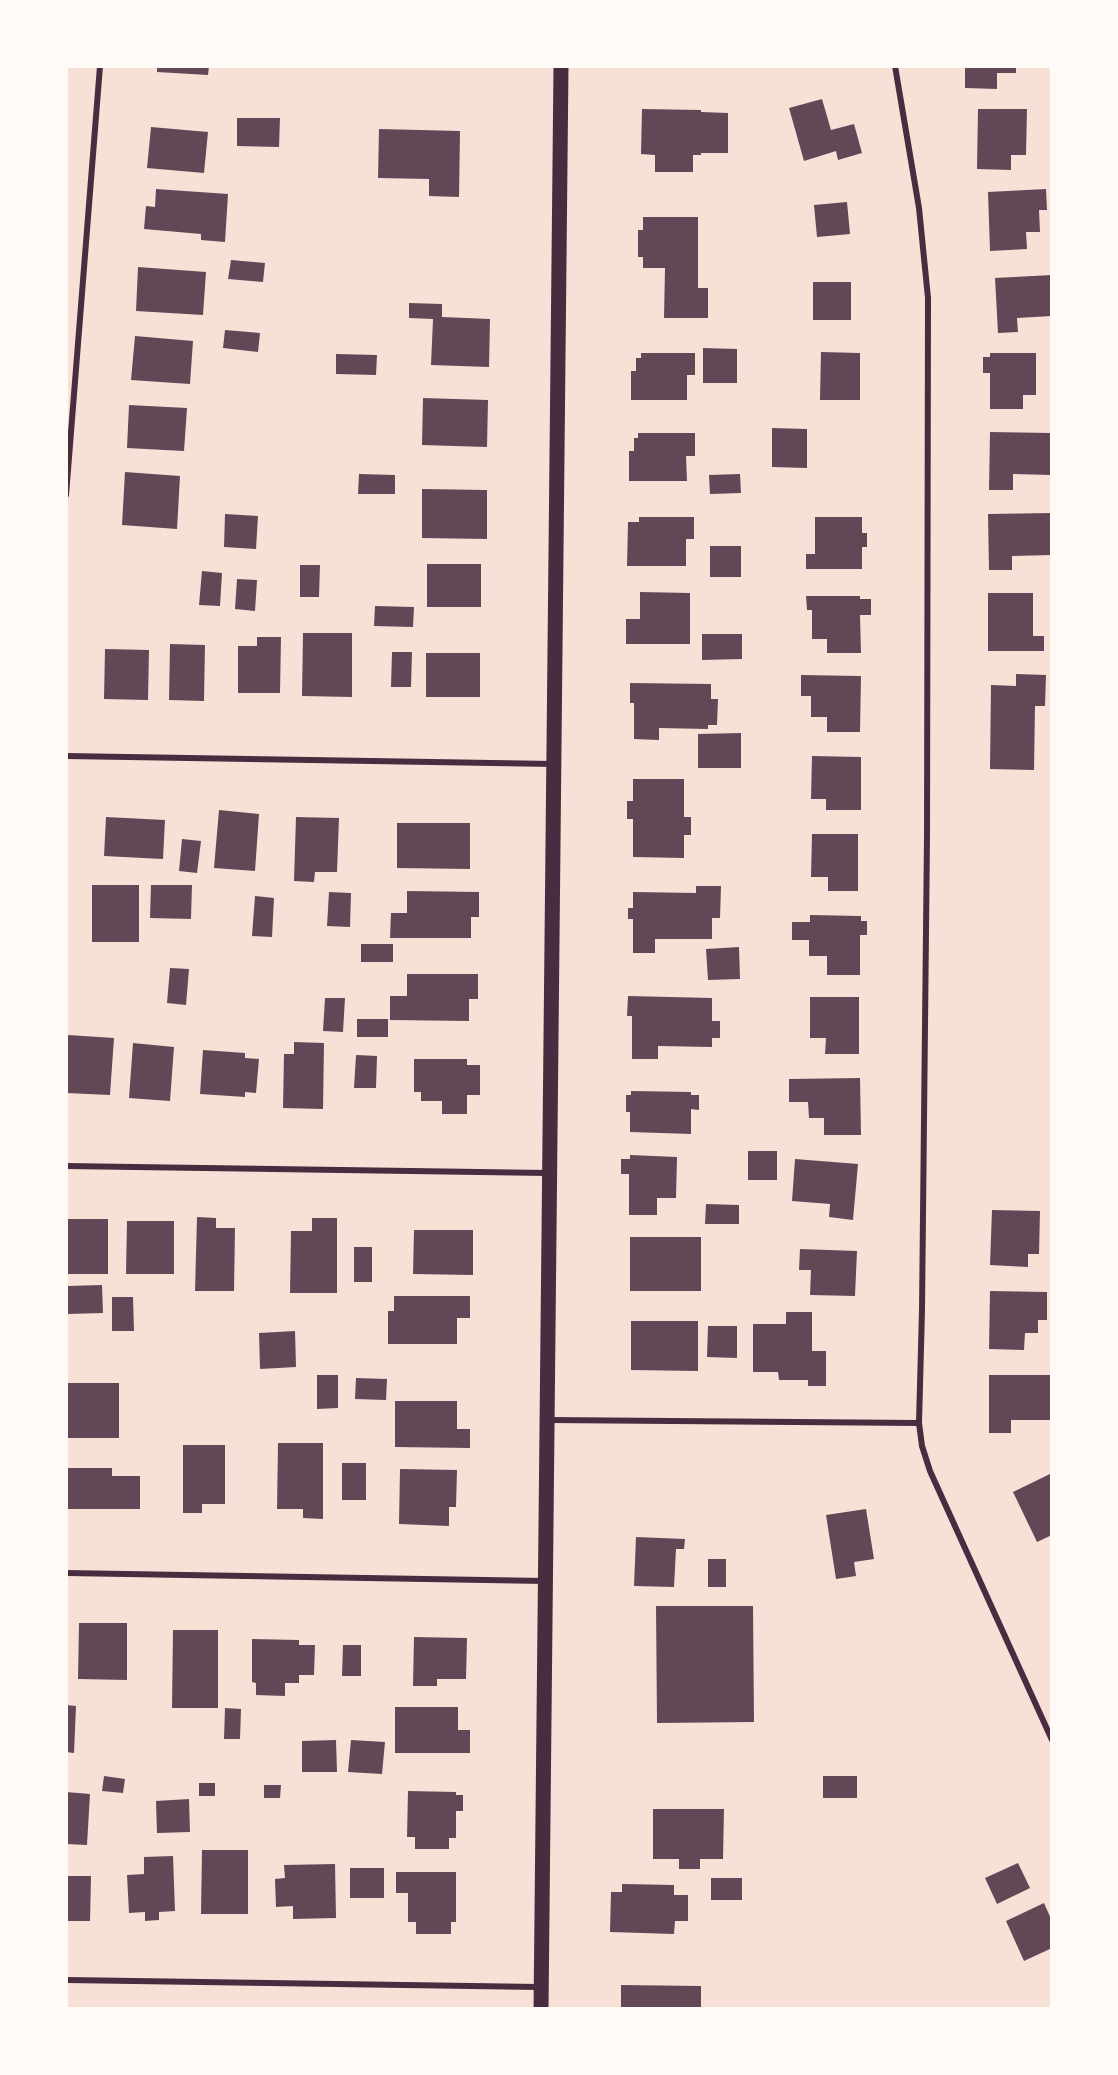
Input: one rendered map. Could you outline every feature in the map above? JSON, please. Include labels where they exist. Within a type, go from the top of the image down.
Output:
[{"type":"main road","points":[[541,2009],[561,66]]},
{"type":"street","points":[[66,495],[100,66]]},
{"type":"street","points":[[895,66],[920,208],[928,298],[927,872],[919,1423],[922,1446],[930,1471],[1052,1740]]},
{"type":"street","points":[[66,756],[554,764]]},
{"type":"street","points":[[66,1166],[550,1173]]},
{"type":"street","points":[[548,1420],[919,1423]]},
{"type":"street","points":[[66,1573],[545,1581]]},
{"type":"street","points":[[66,1980],[542,1987]]},
{"type":"building","points":[[157,66],[209,66],[208,75],[157,72]]},
{"type":"building","points":[[965,66],[1016,66],[1016,73],[997,73],[997,89],[965,88]]},
{"type":"building","points":[[822,99],[831,130],[854,124],[862,153],[838,160],[836,151],[804,161],[789,108]]},
{"type":"building","points":[[642,109],[728,113],[728,153],[693,155],[693,172],[655,172],[655,155],[641,154]]},
{"type":"building","points":[[978,109],[1027,109],[1026,155],[1011,155],[1011,170],[977,169]]},
{"type":"building","points":[[237,118],[280,118],[279,147],[237,146]]},
{"type":"building","points":[[151,127],[208,132],[204,173],[147,168]]},
{"type":"building","points":[[379,129],[460,131],[459,197],[429,196],[429,179],[378,178]]},
{"type":"building","points":[[156,189],[228,194],[225,242],[201,240],[201,234],[144,229],[146,206],[155,207]]},
{"type":"building","points":[[1046,189],[1047,210],[1039,210],[1040,232],[1026,232],[1027,249],[990,251],[988,192]]},
{"type":"building","points":[[847,202],[850,234],[817,237],[814,205]]},
{"type":"building","points":[[643,217],[698,217],[698,288],[708,288],[708,318],[664,318],[665,268],[643,268],[643,257],[638,257],[638,230],[643,230]]},
{"type":"building","points":[[231,260],[265,263],[263,282],[228,279]]},
{"type":"building","points":[[138,267],[206,272],[203,315],[136,311]]},
{"type":"building","points":[[1052,275],[1052,316],[1017,318],[1018,332],[998,333],[995,278]]},
{"type":"building","points":[[813,282],[851,282],[851,320],[813,320]]},
{"type":"building","points":[[409,303],[442,304],[442,317],[490,319],[489,367],[431,365],[433,319],[409,318]]},
{"type":"building","points":[[225,330],[260,333],[258,352],[223,348]]},
{"type":"building","points":[[135,336],[193,341],[190,384],[131,380]]},
{"type":"building","points":[[703,348],[737,349],[737,383],[703,383]]},
{"type":"building","points":[[821,352],[860,353],[860,400],[820,400]]},
{"type":"building","points":[[641,353],[695,353],[695,375],[687,375],[687,400],[631,400],[631,371],[636,371],[636,358],[641,358]]},
{"type":"building","points":[[990,353],[1036,353],[1036,395],[1023,395],[1023,409],[990,409],[990,373],[983,373],[983,357],[990,357]]},
{"type":"building","points":[[336,354],[377,355],[376,375],[336,374]]},
{"type":"building","points":[[423,398],[488,400],[487,447],[422,445]]},
{"type":"building","points":[[129,405],[187,408],[184,451],[127,448]]},
{"type":"building","points":[[772,428],[807,429],[807,468],[772,467]]},
{"type":"building","points":[[990,432],[1052,433],[1052,475],[1013,474],[1013,490],[989,490]]},
{"type":"building","points":[[638,433],[695,433],[695,456],[686,456],[687,481],[629,481],[629,451],[634,451],[634,438],[638,438]]},
{"type":"building","points":[[125,472],[180,476],[177,529],[122,525]]},
{"type":"building","points":[[359,474],[395,475],[395,494],[358,494]]},
{"type":"building","points":[[740,474],[741,493],[710,494],[709,475]]},
{"type":"building","points":[[422,489],[487,490],[487,539],[422,538]]},
{"type":"building","points":[[1052,513],[1052,555],[1012,556],[1012,570],[989,570],[988,514]]},
{"type":"building","points":[[225,514],[258,516],[256,549],[224,547]]},
{"type":"building","points":[[639,517],[694,517],[694,539],[686,539],[686,566],[627,566],[628,522],[639,522]]},
{"type":"building","points":[[815,517],[862,517],[862,533],[867,533],[867,547],[862,547],[862,569],[806,569],[806,554],[815,554]]},
{"type":"building","points":[[710,546],[741,546],[741,577],[710,577]]},
{"type":"building","points":[[427,564],[481,564],[481,607],[427,607]]},
{"type":"building","points":[[300,565],[320,565],[319,597],[300,597]]},
{"type":"building","points":[[202,571],[222,573],[220,606],[199,605]]},
{"type":"building","points":[[237,579],[257,580],[255,611],[235,609]]},
{"type":"building","points":[[640,592],[690,593],[690,644],[626,644],[626,619],[640,619]]},
{"type":"building","points":[[988,593],[1033,593],[1033,636],[1044,636],[1044,651],[988,651]]},
{"type":"building","points":[[806,596],[860,596],[860,599],[871,599],[871,615],[860,615],[861,653],[827,653],[827,639],[812,639],[812,610],[807,610]]},
{"type":"building","points":[[375,606],[414,607],[413,627],[374,626]]},
{"type":"building","points":[[303,633],[352,633],[352,697],[302,696]]},
{"type":"building","points":[[702,634],[742,634],[742,659],[702,660]]},
{"type":"building","points":[[257,637],[281,637],[280,693],[238,693],[238,646],[257,646]]},
{"type":"building","points":[[170,644],[205,645],[204,701],[169,700]]},
{"type":"building","points":[[105,649],[149,650],[148,700],[104,699]]},
{"type":"building","points":[[392,652],[412,652],[411,687],[391,687]]},
{"type":"building","points":[[426,653],[480,653],[480,697],[426,697]]},
{"type":"building","points":[[1016,674],[1046,675],[1045,706],[1035,706],[1034,770],[990,769],[991,685],[1016,686]]},
{"type":"building","points":[[801,675],[861,676],[860,732],[827,732],[827,717],[811,717],[811,696],[801,696]]},
{"type":"building","points":[[630,683],[711,684],[711,699],[718,699],[717,725],[708,725],[708,729],[659,728],[659,740],[634,739],[634,703],[630,703]]},
{"type":"building","points":[[741,733],[741,768],[698,768],[698,734]]},
{"type":"building","points":[[812,756],[861,757],[861,810],[826,810],[826,799],[811,799]]},
{"type":"building","points":[[633,779],[684,779],[684,817],[691,817],[691,835],[684,835],[684,858],[633,857],[633,819],[627,819],[627,801],[633,801]]},
{"type":"building","points":[[219,810],[259,814],[255,871],[214,868]]},
{"type":"building","points":[[106,817],[165,820],[163,859],[104,856]]},
{"type":"building","points":[[296,817],[339,818],[337,872],[315,872],[314,882],[294,881]]},
{"type":"building","points":[[397,823],[470,823],[470,869],[397,868]]},
{"type":"building","points":[[812,834],[858,834],[858,891],[828,891],[828,877],[811,877]]},
{"type":"building","points":[[182,839],[201,841],[197,873],[179,871]]},
{"type":"building","points":[[92,885],[139,885],[139,942],[92,942]]},
{"type":"building","points":[[151,885],[192,885],[191,919],[150,918]]},
{"type":"building","points":[[696,886],[721,886],[720,918],[712,918],[712,939],[655,939],[655,953],[633,953],[633,919],[628,919],[628,908],[633,908],[633,892],[696,893]]},
{"type":"building","points":[[407,891],[479,892],[479,917],[471,917],[471,938],[390,938],[391,913],[407,913]]},
{"type":"building","points":[[329,892],[351,893],[350,927],[327,926]]},
{"type":"building","points":[[255,896],[274,898],[272,937],[252,936]]},
{"type":"building","points":[[810,915],[861,916],[861,921],[867,921],[867,935],[860,935],[860,975],[827,975],[827,956],[809,956],[809,940],[792,940],[792,922],[810,922]]},
{"type":"building","points":[[361,944],[393,944],[393,962],[361,962]]},
{"type":"building","points":[[739,947],[740,979],[708,980],[706,949]]},
{"type":"building","points":[[170,968],[189,969],[186,1005],[167,1003]]},
{"type":"building","points":[[407,974],[478,974],[478,999],[469,999],[469,1021],[390,1020],[390,996],[407,996]]},
{"type":"building","points":[[628,996],[712,998],[712,1021],[720,1021],[720,1038],[712,1038],[712,1047],[658,1046],[658,1059],[632,1059],[632,1016],[627,1016]]},
{"type":"building","points":[[810,997],[859,997],[859,1054],[825,1054],[826,1038],[810,1038]]},
{"type":"building","points":[[325,998],[345,998],[343,1032],[323,1031]]},
{"type":"building","points":[[357,1019],[388,1019],[388,1037],[357,1037]]},
{"type":"building","points":[[68,1035],[114,1038],[110,1095],[66,1093]]},
{"type":"building","points":[[294,1042],[324,1043],[323,1109],[283,1108],[284,1054],[294,1054]]},
{"type":"building","points":[[133,1043],[174,1047],[170,1101],[129,1098]]},
{"type":"building","points":[[203,1050],[245,1053],[245,1058],[259,1059],[256,1093],[245,1092],[245,1097],[200,1094]]},
{"type":"building","points":[[356,1055],[377,1056],[376,1088],[354,1088]]},
{"type":"building","points":[[414,1059],[467,1059],[467,1065],[480,1065],[480,1095],[467,1095],[467,1114],[442,1114],[442,1101],[421,1101],[421,1092],[414,1092]]},
{"type":"building","points":[[860,1078],[861,1135],[824,1135],[824,1118],[809,1118],[808,1102],[789,1102],[789,1079]]},
{"type":"building","points":[[631,1091],[691,1092],[691,1095],[699,1095],[699,1110],[691,1109],[691,1134],[630,1132],[630,1112],[626,1112],[626,1095],[631,1095]]},
{"type":"building","points":[[748,1151],[777,1151],[777,1180],[748,1180]]},
{"type":"building","points":[[630,1155],[677,1157],[676,1198],[657,1198],[657,1215],[629,1215],[629,1174],[621,1174],[621,1159],[630,1159]]},
{"type":"building","points":[[795,1159],[858,1164],[853,1220],[829,1217],[830,1204],[792,1201]]},
{"type":"building","points":[[706,1204],[739,1205],[739,1224],[705,1224]]},
{"type":"building","points":[[992,1210],[1040,1211],[1039,1254],[1028,1254],[1028,1267],[990,1265]]},
{"type":"building","points":[[197,1217],[216,1218],[216,1228],[235,1228],[234,1291],[195,1291]]},
{"type":"building","points":[[312,1218],[337,1218],[337,1293],[290,1293],[291,1231],[312,1231]]},
{"type":"building","points":[[66,1219],[108,1219],[108,1274],[66,1274]]},
{"type":"building","points":[[127,1221],[174,1221],[174,1274],[126,1274]]},
{"type":"building","points":[[414,1230],[473,1230],[473,1275],[413,1274]]},
{"type":"building","points":[[630,1237],[701,1237],[701,1291],[630,1291]]},
{"type":"building","points":[[354,1247],[372,1247],[372,1282],[354,1282]]},
{"type":"building","points":[[800,1249],[857,1251],[855,1296],[810,1295],[811,1270],[799,1270]]},
{"type":"building","points":[[102,1285],[103,1313],[68,1314],[68,1286]]},
{"type":"building","points":[[990,1291],[1047,1292],[1047,1320],[1038,1320],[1038,1333],[1025,1333],[1024,1350],[989,1349]]},
{"type":"building","points":[[394,1296],[470,1296],[470,1318],[457,1318],[457,1344],[388,1344],[388,1311],[394,1311]]},
{"type":"building","points":[[112,1297],[133,1297],[134,1331],[112,1331]]},
{"type":"building","points":[[786,1312],[812,1312],[812,1351],[826,1351],[826,1386],[808,1386],[808,1380],[779,1380],[778,1372],[753,1372],[753,1324],[786,1324]]},
{"type":"building","points":[[631,1321],[698,1321],[698,1371],[631,1370]]},
{"type":"building","points":[[708,1326],[737,1326],[737,1358],[707,1357]]},
{"type":"building","points":[[295,1331],[296,1367],[260,1369],[259,1333]]},
{"type":"building","points":[[317,1375],[338,1375],[338,1408],[317,1409]]},
{"type":"building","points":[[989,1375],[1052,1375],[1052,1420],[1011,1420],[1011,1433],[989,1433]]},
{"type":"building","points":[[356,1378],[387,1379],[386,1400],[355,1399]]},
{"type":"building","points":[[66,1383],[119,1383],[119,1438],[66,1438]]},
{"type":"building","points":[[395,1401],[457,1401],[457,1429],[470,1429],[470,1448],[395,1447]]},
{"type":"building","points":[[278,1443],[323,1443],[323,1519],[303,1518],[303,1509],[277,1509]]},
{"type":"building","points":[[183,1445],[225,1445],[225,1504],[202,1504],[202,1513],[183,1513]]},
{"type":"building","points":[[342,1463],[366,1463],[366,1500],[342,1500]]},
{"type":"building","points":[[66,1468],[112,1468],[112,1476],[140,1476],[140,1509],[66,1509]]},
{"type":"building","points":[[400,1469],[457,1470],[456,1507],[449,1507],[449,1526],[399,1524]]},
{"type":"building","points":[[1052,1473],[1052,1535],[1037,1542],[1013,1492]]},
{"type":"building","points":[[866,1509],[874,1559],[854,1562],[856,1576],[836,1579],[826,1515]]},
{"type":"building","points":[[636,1537],[685,1539],[684,1549],[676,1549],[674,1587],[634,1586]]},
{"type":"building","points":[[708,1559],[726,1559],[726,1587],[708,1587]]},
{"type":"building","points":[[656,1606],[753,1606],[754,1722],[657,1723]]},
{"type":"building","points":[[79,1623],[127,1623],[127,1680],[78,1679]]},
{"type":"building","points":[[173,1630],[218,1630],[218,1708],[172,1708]]},
{"type":"building","points":[[414,1637],[467,1638],[466,1679],[437,1679],[437,1686],[413,1686]]},
{"type":"building","points":[[252,1639],[299,1640],[299,1645],[315,1645],[314,1675],[299,1675],[299,1683],[285,1683],[285,1696],[256,1695],[256,1683],[252,1682]]},
{"type":"building","points":[[343,1645],[361,1645],[361,1676],[342,1676]]},
{"type":"building","points":[[66,1705],[76,1706],[74,1753],[66,1752]]},
{"type":"building","points":[[395,1707],[458,1707],[458,1730],[470,1730],[470,1753],[395,1753]]},
{"type":"building","points":[[225,1708],[241,1709],[240,1739],[224,1739]]},
{"type":"building","points":[[336,1740],[337,1772],[302,1772],[302,1741]]},
{"type":"building","points":[[351,1740],[385,1742],[382,1774],[348,1772]]},
{"type":"building","points":[[104,1776],[125,1779],[123,1793],[102,1791]]},
{"type":"building","points":[[823,1776],[857,1776],[857,1798],[823,1798]]},
{"type":"building","points":[[199,1783],[215,1783],[215,1796],[199,1796]]},
{"type":"building","points":[[264,1785],[281,1785],[280,1798],[264,1798]]},
{"type":"building","points":[[408,1791],[456,1792],[456,1795],[463,1795],[463,1811],[456,1811],[456,1838],[449,1838],[449,1849],[415,1849],[415,1837],[407,1837]]},
{"type":"building","points":[[66,1792],[90,1794],[87,1845],[66,1844]]},
{"type":"building","points":[[189,1799],[190,1832],[157,1833],[156,1801]]},
{"type":"building","points":[[653,1809],[724,1809],[723,1859],[700,1859],[700,1869],[679,1869],[679,1859],[653,1859]]},
{"type":"building","points":[[202,1850],[248,1850],[248,1914],[201,1914]]},
{"type":"building","points":[[173,1856],[175,1911],[159,1912],[159,1920],[145,1921],[145,1912],[129,1913],[127,1875],[144,1874],[144,1857]]},
{"type":"building","points":[[1018,1863],[1030,1888],[997,1904],[985,1878]]},
{"type":"building","points":[[335,1864],[336,1918],[293,1919],[293,1906],[276,1907],[275,1879],[285,1878],[284,1865]]},
{"type":"building","points":[[350,1868],[384,1868],[384,1898],[350,1898]]},
{"type":"building","points":[[396,1872],[456,1872],[456,1922],[451,1922],[451,1934],[416,1934],[416,1922],[408,1922],[408,1893],[396,1893]]},
{"type":"building","points":[[66,1876],[91,1876],[90,1921],[66,1921]]},
{"type":"building","points":[[711,1878],[742,1878],[742,1900],[711,1900]]},
{"type":"building","points":[[622,1884],[674,1885],[674,1895],[688,1895],[688,1921],[675,1921],[674,1934],[610,1932],[611,1892],[622,1892]]},
{"type":"building","points":[[1044,1903],[1052,1921],[1052,1948],[1024,1961],[1006,1921]]},
{"type":"building","points":[[621,1985],[701,1986],[701,2009],[621,2009]]}]
